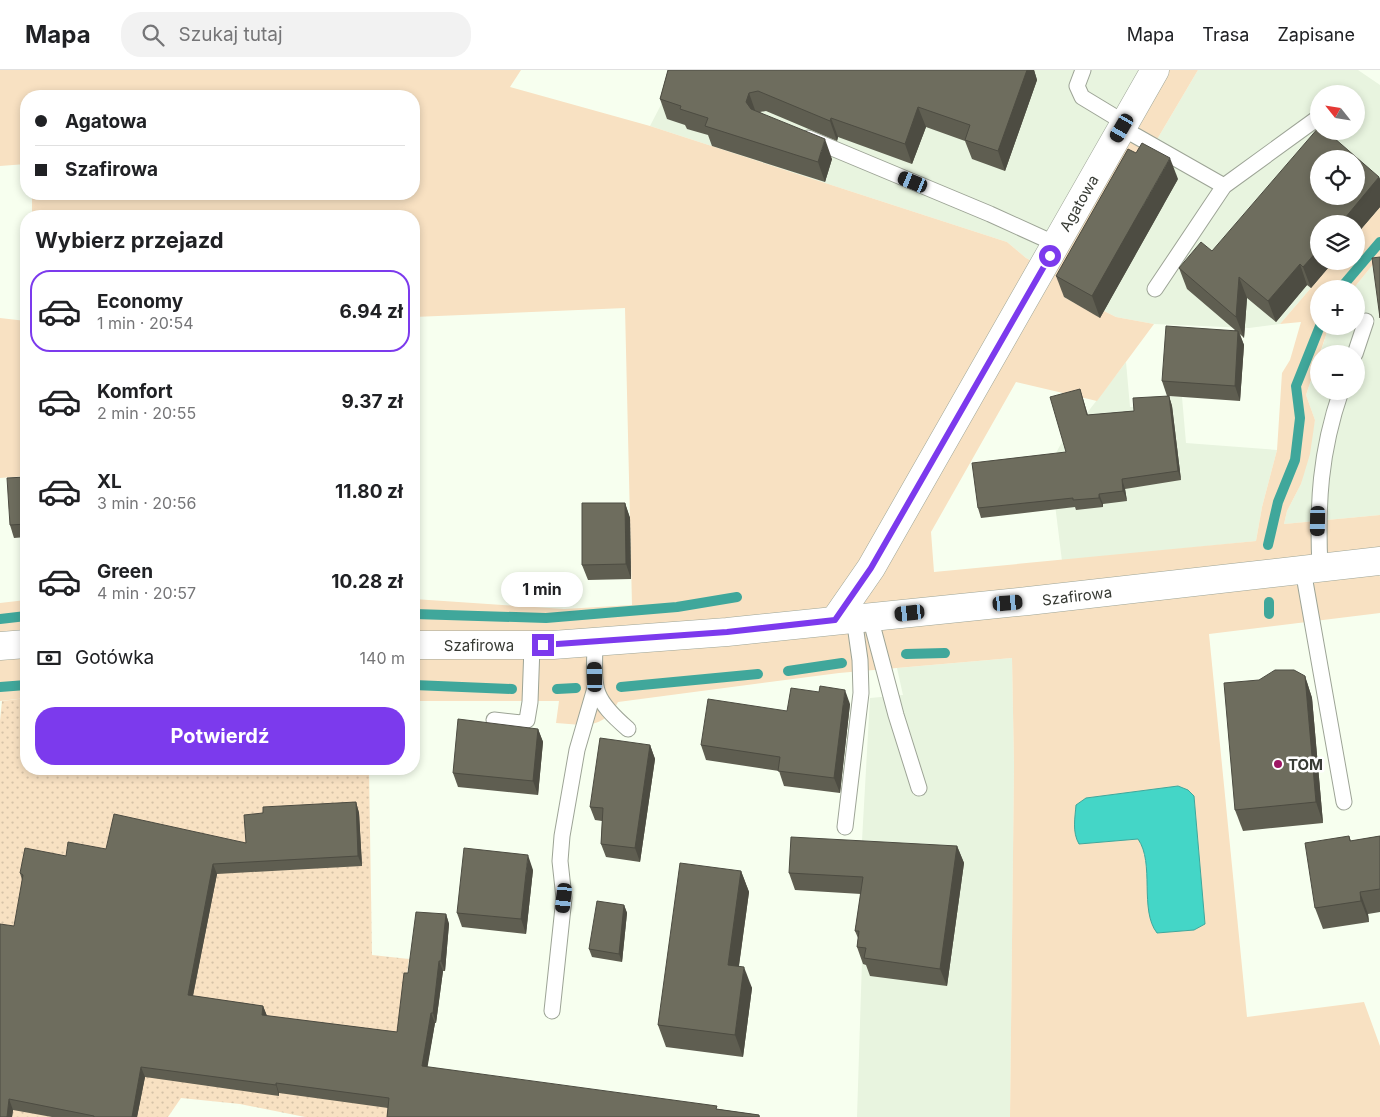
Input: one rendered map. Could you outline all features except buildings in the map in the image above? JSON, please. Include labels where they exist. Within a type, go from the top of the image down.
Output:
[{"type":"street","name":"Agatowa","points":[[853,618],[871,568],[1155,70]]},
{"type":"street","name":"Szafirowa","points":[[420,645],[532,646],[595,643],[1028,601],[1380,561]]},
{"type":"street","points":[[0,646],[20,644]]},
{"type":"lane","points":[[1076,73],[1077,86],[1082,98],[1224,186]]},
{"type":"lane","points":[[1154,289],[1224,186],[1310,124]]},
{"type":"lane","points":[[790,131],[990,214],[1056,244]]},
{"type":"lane","points":[[1358,345],[1366,321]]},
{"type":"lane","points":[[1338,400],[1324,449],[1318,521],[1311,569],[1344,802]]},
{"type":"lane","points":[[853,618],[896,715],[919,788]]},
{"type":"lane","points":[[846,827],[861,693],[860,660],[853,618]]},
{"type":"lane","points":[[552,1011],[564,898],[560,861],[562,836],[577,750],[595,688],[595,643]]},
{"type":"lane","points":[[494,720],[521,723],[526,720],[530,702],[532,646]]},
{"type":"lane","points":[[595,688],[604,707],[628,729]]},
{"type":"shaded area","points":[[0,70],[521,70],[510,87],[650,126],[1007,242],[1026,258],[1043,267],[1155,70],[1198,70],[1064,297],[1100,317],[1104,311],[1116,317],[1154,324],[1097,401],[1016,382],[931,532],[934,572],[1256,541],[1262,507],[1277,450],[1282,373],[1290,360],[1301,322],[1280,324],[1310,289],[1310,335],[1326,335],[1323,345],[1310,345],[1310,383],[1306,395],[1315,420],[1310,454],[1301,484],[1287,511],[1284,524],[1380,515],[1380,561],[1373,562],[1380,577],[1380,613],[1209,634],[1247,1017],[1364,1002],[1380,1046],[1380,1117],[1010,1117],[1014,765],[1012,658],[839,673],[618,702],[606,717],[592,724],[584,725],[556,723],[559,701],[420,701],[420,599],[564,609],[632,605],[625,308],[420,317],[420,210],[32,210],[32,200],[420,200],[420,90],[20,90],[20,164],[0,166]],"holes":[[[1178,786],[1188,790],[1194,796],[1205,924],[1194,930],[1157,933],[1149,912],[1147,873],[1143,849],[1138,839],[1079,844],[1086,798]]]},
{"type":"shaded area","points":[[679,70],[1155,70],[1044,267],[1026,258],[1007,242],[650,126]]},
{"type":"shaded area","points":[[1198,70],[1358,70],[1380,85],[1380,207],[1365,224],[1365,215],[1310,215],[1310,270],[1326,270],[1318,280],[1310,280],[1310,289],[1280,324],[1249,328],[1154,324],[1116,317],[1104,311],[1100,318],[1064,297]]},
{"type":"shaded area","points":[[1380,207],[1380,256],[1360,280],[1318,280],[1326,270],[1365,270],[1365,224]]},
{"type":"shaded area","points":[[1380,256],[1380,515],[1284,524],[1287,511],[1301,484],[1315,420],[1306,395],[1310,383],[1310,400],[1365,400],[1365,345],[1323,345],[1326,335],[1365,335],[1365,280],[1360,280]]},
{"type":"shaded area","points":[[0,318],[20,320],[20,476],[0,478]]},
{"type":"shaded area","points":[[1126,362],[1130,407],[1164,406],[1167,396],[1182,397],[1186,443],[1277,450],[1262,507],[1256,541],[1062,561],[1050,464],[1068,431],[1087,413]]},
{"type":"shaded area","points":[[20,601],[20,699],[0,701],[0,603]]},
{"type":"shaded area","points":[[1012,658],[1014,765],[1010,1117],[857,1117],[864,898],[859,894],[870,698],[903,695],[897,668]]},
{"type":"shaded area","points":[[20,699],[20,775],[369,775],[372,955],[409,959],[388,1117],[305,1117],[240,1104],[181,1098],[168,1117],[0,1117],[0,721],[2,701]]},
{"type":"water","points":[[1178,786],[1188,790],[1194,796],[1205,924],[1194,930],[1157,933],[1149,912],[1146,861],[1138,839],[1079,844],[1075,830],[1076,805],[1086,798]]},
{"type":"waterway","points":[[1348,280],[1380,242]]},
{"type":"waterway","points":[[1268,545],[1278,502],[1295,460],[1300,418],[1296,386],[1316,335]]},
{"type":"waterway","points":[[420,614],[546,618],[677,607],[737,597]]},
{"type":"waterway","points":[[1269,602],[1269,614]]},
{"type":"waterway","points":[[0,619],[20,617]]},
{"type":"waterway","points":[[906,654],[945,653]]},
{"type":"waterway","points":[[788,671],[842,663]]},
{"type":"waterway","points":[[621,687],[758,674]]},
{"type":"waterway","points":[[0,687],[20,685]]},
{"type":"waterway","points":[[420,685],[512,689]]},
{"type":"waterway","points":[[557,689],[576,688]]},
{"type":"place","name":"TOM","points":[[1278,764]]},
{"type":"route","points":[[543,645],[595,643],[727,632],[835,620],[871,568],[1050,256]]}]
